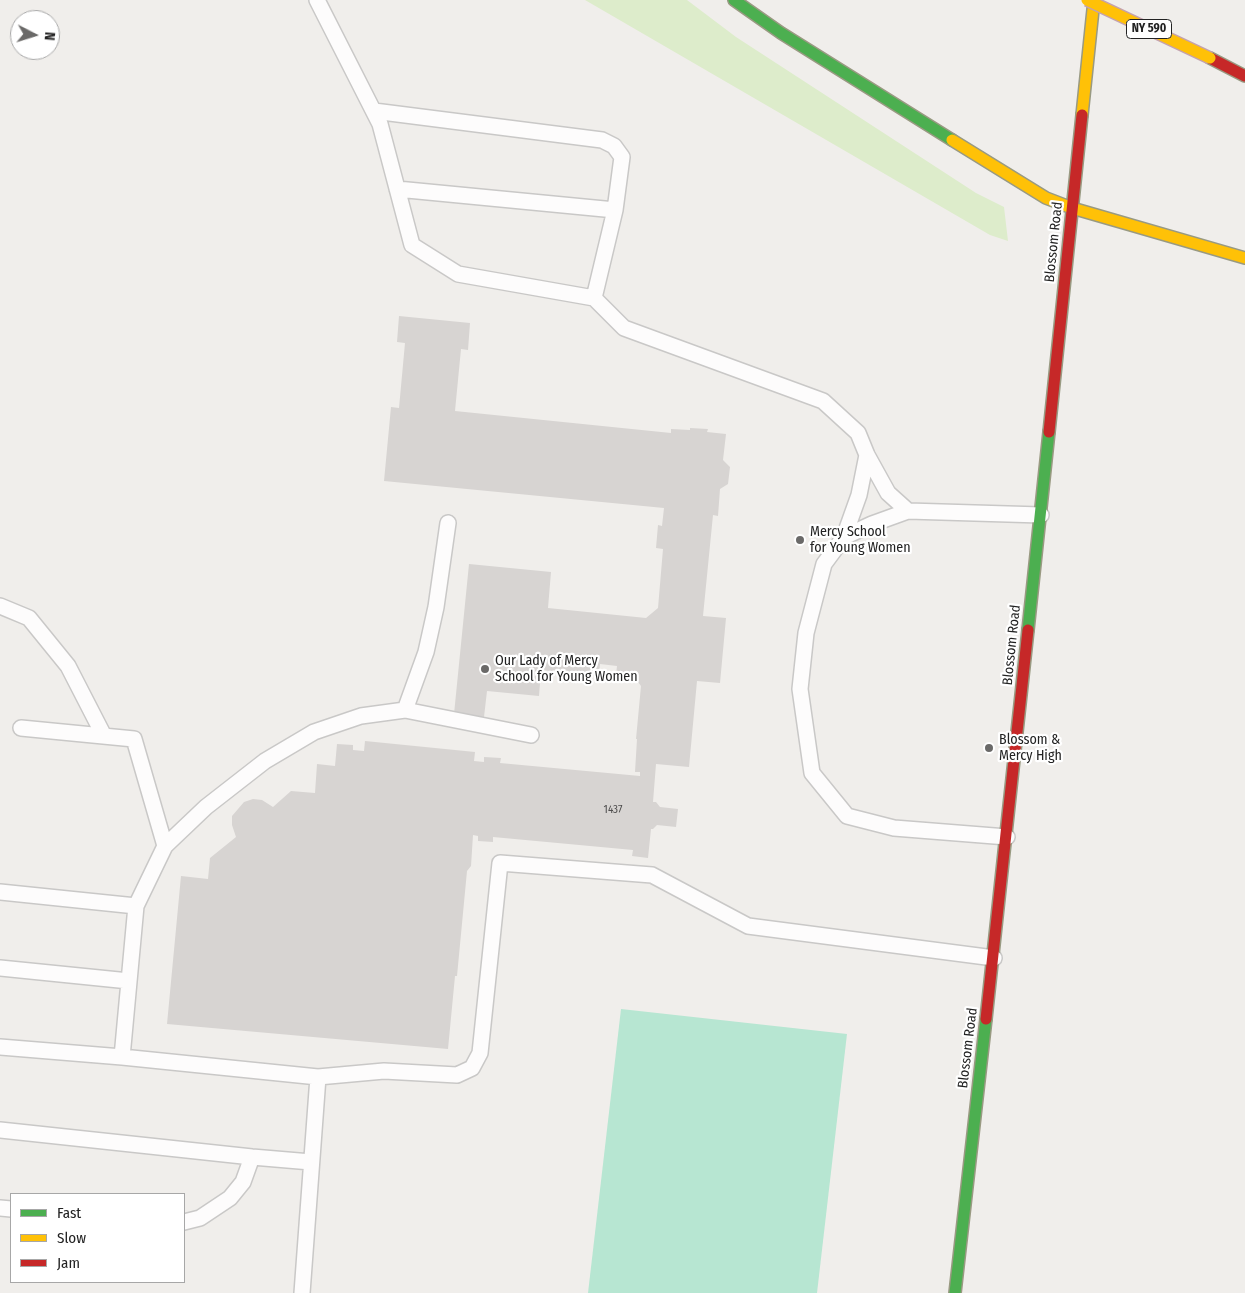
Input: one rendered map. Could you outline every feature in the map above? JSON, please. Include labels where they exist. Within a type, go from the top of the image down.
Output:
[{"type":"main road","points":[[734,0],[781,33],[1017,182],[1046,198],[1072,208],[1164,233],[1245,258]]},
{"type":"main road","name":"NY 590","points":[[1087,0],[1245,76]]},
{"type":"main road","name":"Blossom Road","points":[[955,1293],[1008,837],[1094,0]]},
{"type":"lane","points":[[317,0],[380,124],[412,245],[458,274],[594,298],[624,328],[823,401],[858,433],[867,455],[888,493],[908,510]]},
{"type":"lane","points":[[374,111],[602,140],[614,146],[622,157],[615,210],[594,298]]},
{"type":"lane","points":[[397,189],[615,210]]},
{"type":"lane","points":[[867,455],[859,496],[844,537],[824,564],[806,633],[800,689],[812,773],[847,816],[894,828],[1008,837]]},
{"type":"lane","points":[[844,537],[908,510],[1041,516]]},
{"type":"lane","points":[[405,710],[426,652],[436,607],[448,523]]},
{"type":"lane","points":[[0,606],[29,618],[68,666],[104,736]]},
{"type":"lane","points":[[122,1057],[136,906],[165,846],[206,807],[265,761],[314,732],[361,716],[405,710],[532,735]]},
{"type":"lane","points":[[20,728],[134,739],[165,846]]},
{"type":"lane","points":[[0,1047],[122,1057],[318,1077],[384,1071],[457,1075],[472,1068],[480,1054],[500,863],[652,875],[748,926],[994,958]]},
{"type":"lane","points":[[0,892],[136,906]]},
{"type":"lane","points":[[0,968],[129,981]]},
{"type":"lane","points":[[302,1293],[318,1077]]},
{"type":"lane","points":[[0,1130],[312,1162]]},
{"type":"lane","points":[[185,1222],[200,1218],[230,1198],[243,1182],[252,1157]]},
{"type":"green space","points":[[585,0],[687,0],[736,37],[976,193],[1004,207],[1008,241],[990,235]]},
{"type":"green space","points":[[621,1009],[847,1034],[817,1293],[588,1293]]},
{"type":"building","name":"Our Lady of Mercy School for Young Women","points":[[399,316],[470,323],[468,350],[461,349],[455,411],[671,433],[671,429],[690,430],[690,428],[708,429],[707,432],[726,434],[723,460],[730,467],[728,484],[720,489],[718,516],[713,515],[703,616],[726,618],[720,683],[697,681],[689,767],[656,764],[653,802],[656,802],[660,807],[678,809],[676,827],[657,825],[651,829],[648,858],[632,856],[633,850],[493,837],[493,842],[478,841],[478,836],[473,835],[471,866],[467,871],[448,1049],[167,1024],[181,876],[208,879],[210,858],[236,837],[232,825],[232,816],[244,802],[253,799],[262,800],[273,807],[291,791],[315,793],[317,764],[335,766],[337,744],[353,745],[353,750],[364,751],[365,741],[475,752],[474,761],[484,762],[484,757],[501,758],[500,763],[640,776],[640,772],[635,772],[641,686],[634,677],[616,675],[617,666],[600,664],[599,676],[541,670],[539,696],[487,691],[484,717],[454,714],[469,564],[551,572],[548,608],[646,618],[658,608],[663,549],[656,548],[658,525],[662,526],[664,508],[384,481],[391,407],[399,408],[405,343],[397,342]]},
{"type":"traffic: fast","points":[[734,0],[781,33],[952,140]]},
{"type":"traffic: fast","points":[[1028,630],[1049,432]]},
{"type":"traffic: fast","points":[[955,1293],[986,1019]]},
{"type":"traffic: slow","points":[[1087,0],[1210,58]]},
{"type":"traffic: slow","points":[[1082,115],[1094,0]]},
{"type":"traffic: slow","points":[[952,140],[1046,198],[1072,208],[1245,258]]},
{"type":"traffic: jam","points":[[1210,58],[1245,76]]},
{"type":"traffic: jam","points":[[1049,432],[1082,115]]},
{"type":"traffic: jam","points":[[986,1019],[1028,630]]},
{"type":"place","name":"Mercy School for Young Women","points":[[800,540]]},
{"type":"place","name":"Our Lady of Mercy School for Young Women","points":[[485,669]]},
{"type":"place","name":"Blossom & Mercy High","points":[[989,748]]}]
